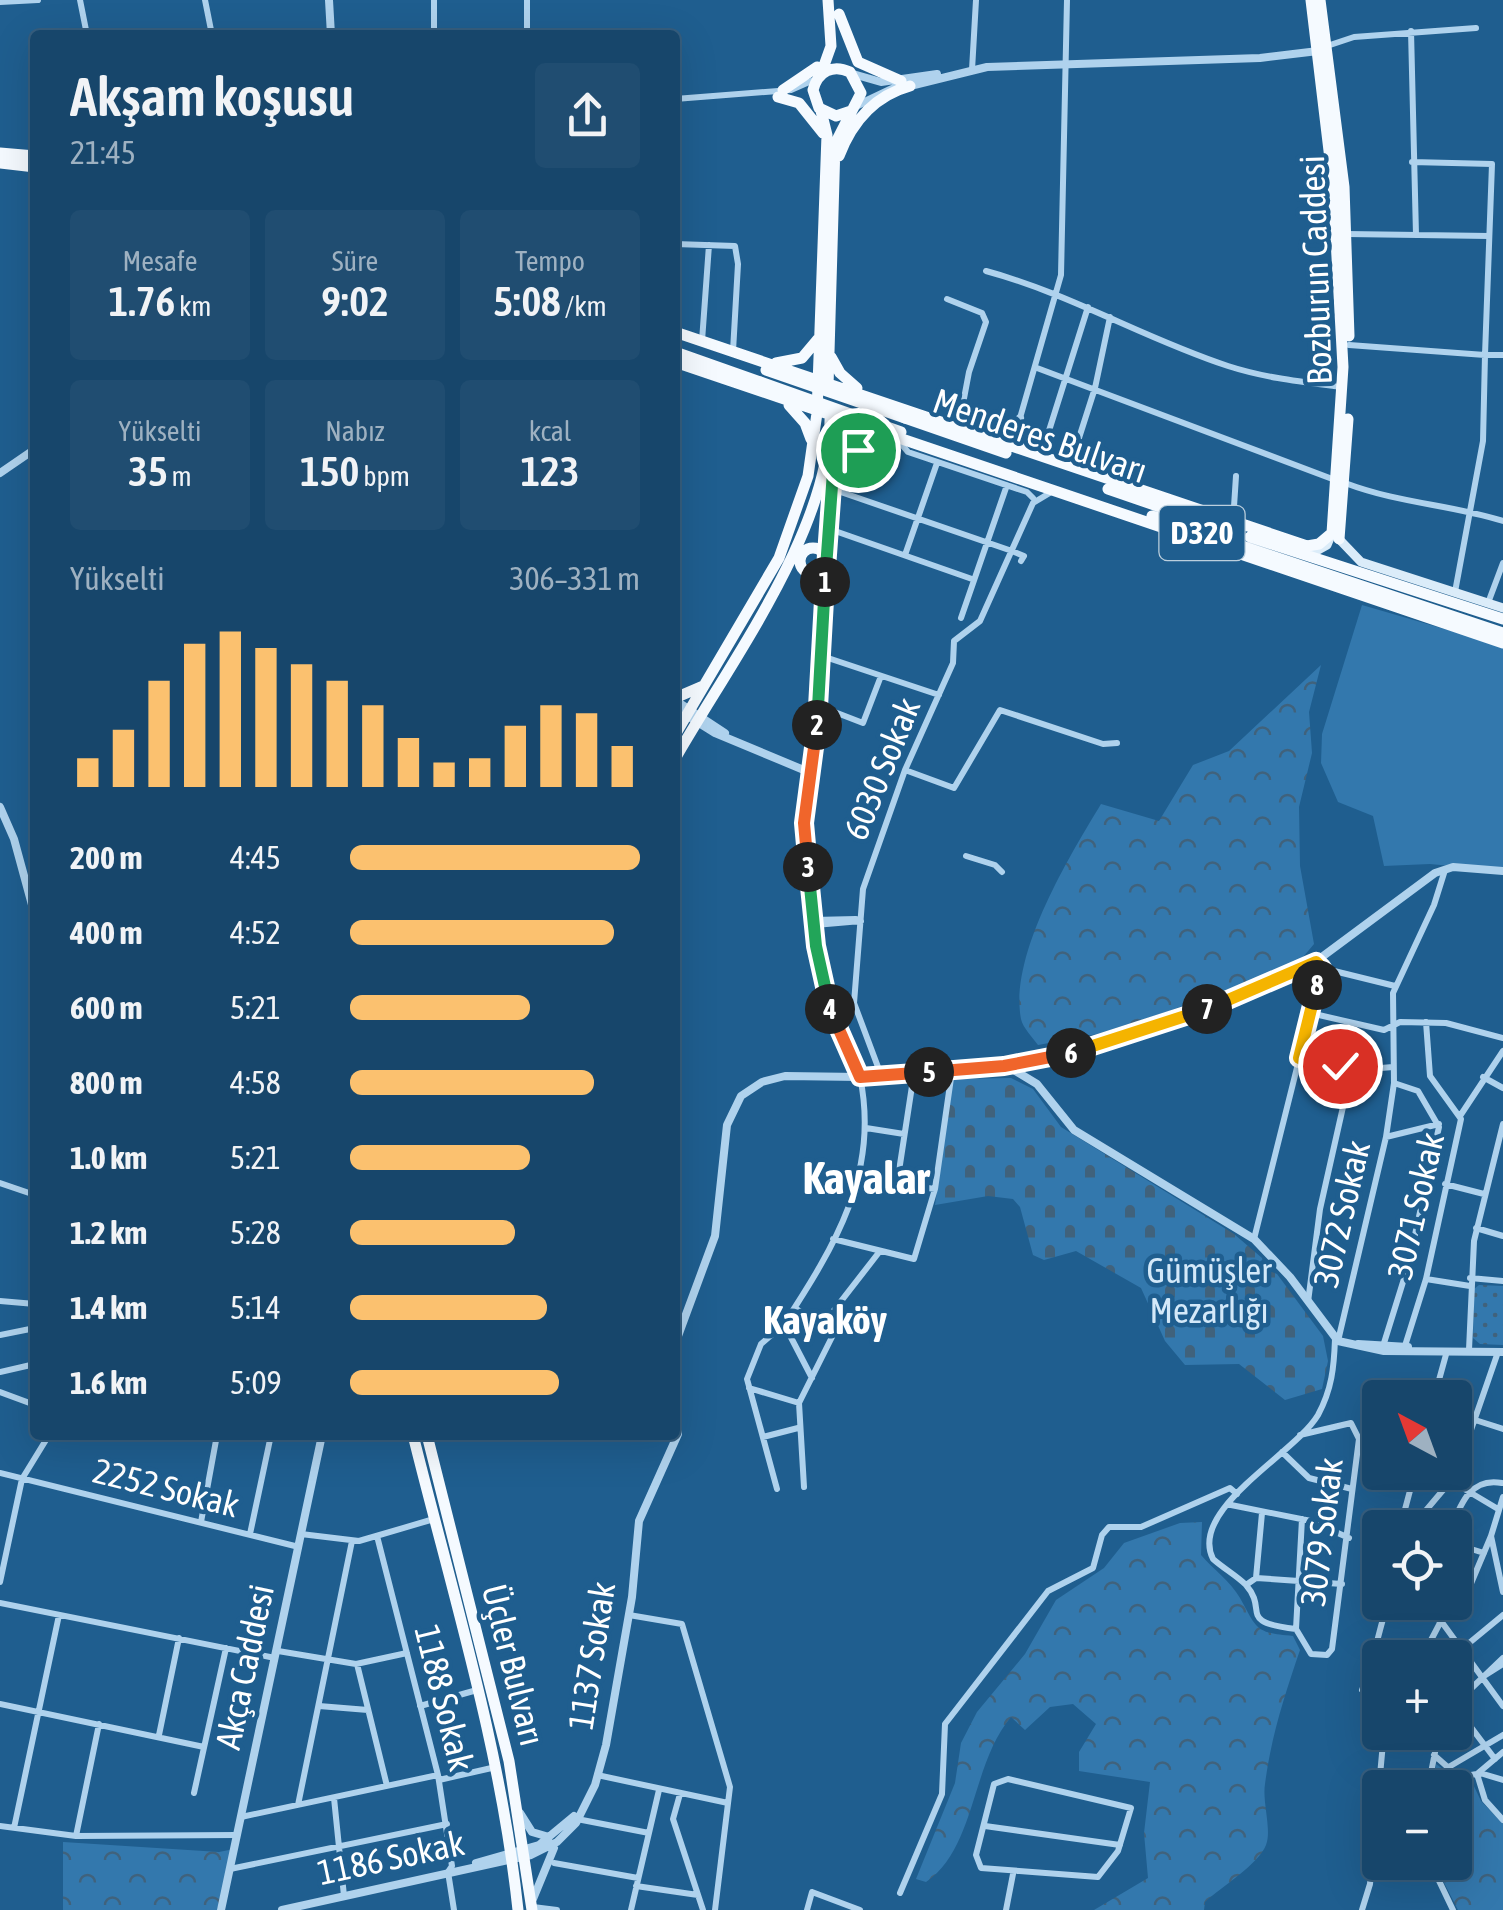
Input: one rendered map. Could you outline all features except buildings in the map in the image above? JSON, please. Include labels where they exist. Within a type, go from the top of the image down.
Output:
[{"type":"main road","points":[[680,730],[693,717],[778,582],[804,531],[824,415],[819,335],[827,150],[820,109],[813,96],[829,56],[828,0]]},
{"type":"main road","points":[[823,380],[828,349],[837,137],[861,93],[852,73],[838,0]]},
{"type":"main road","name":"Bozburun Caddesi","points":[[1311,0],[1322,49],[1345,234],[1349,345],[1336,536]]},
{"type":"main road","name":"Bozburun Caddesi","points":[[1320,0],[1333,184],[1341,482]]},
{"type":"main road","points":[[839,14],[858,62],[906,83]]},
{"type":"main road","points":[[827,150],[822,131],[809,111],[781,94],[814,71],[831,36]]},
{"type":"main road","points":[[819,76],[835,68],[852,73]]},
{"type":"main road","points":[[834,170],[859,118],[906,83]]},
{"type":"main road","points":[[820,109],[836,116],[854,108]]},
{"type":"main road","points":[[0,153],[30,156]]},
{"type":"main road","points":[[0,163],[30,166]]},
{"type":"main road","points":[[680,335],[733,351],[765,372],[800,373],[958,424],[1068,471]]},
{"type":"main road","points":[[765,372],[802,358],[819,335]]},
{"type":"main road","name":"Menderes Bulvarı","points":[[680,336],[896,435],[1503,633]]},
{"type":"main road","points":[[828,349],[840,373],[870,396]]},
{"type":"main road","name":"Menderes Bulvarı","points":[[680,353],[765,372],[1503,619]]},
{"type":"main road","points":[[680,364],[786,403],[896,435],[1503,643]]},
{"type":"main road","points":[[786,403],[801,403],[810,394],[800,373]]},
{"type":"main road","points":[[860,427],[858,410],[870,396]]},
{"type":"main road","points":[[786,403],[806,423],[819,448]]},
{"type":"main road","points":[[680,747],[712,675],[790,535],[819,448],[838,432],[860,427]]},
{"type":"main road","points":[[1140,496],[1312,546],[1336,536]]},
{"type":"main road","points":[[1102,500],[1124,515]]},
{"type":"main road","points":[[804,531],[807,544],[824,552],[826,563]]},
{"type":"main road","points":[[824,594],[801,556],[829,535]]},
{"type":"main road","points":[[824,594],[829,535]]},
{"type":"main road","points":[[1309,556],[1336,536]]},
{"type":"main road","points":[[1336,536],[1349,568]]},
{"type":"main road","points":[[1336,536],[1361,562],[1503,608]]},
{"type":"main road","points":[[778,582],[792,572],[808,572],[826,563]]},
{"type":"main road","points":[[680,700],[693,694],[712,675]]},
{"type":"main road","name":"Üçler Bulvarı","points":[[414,1440],[532,1907]]},
{"type":"main road","name":"Üçler Bulvarı","points":[[428,1440],[500,1718],[517,1806],[521,1855],[518,1910]]},
{"type":"street","points":[[0,2],[38,0]]},
{"type":"street","points":[[80,0],[86,30]]},
{"type":"street","points":[[206,0],[211,30]]},
{"type":"street","points":[[329,0],[331,30]]},
{"type":"street","points":[[434,0],[434,30]]},
{"type":"street","points":[[527,0],[527,30]]},
{"type":"street","points":[[972,70],[976,0]]},
{"type":"street","points":[[1067,0],[1058,293],[1020,418],[1020,437],[1036,456],[1088,307]]},
{"type":"street","points":[[854,108],[886,89],[972,70],[1066,61],[1260,58],[1322,49],[1354,36],[1476,28]]},
{"type":"street","points":[[1411,32],[1416,235]]},
{"type":"street","points":[[852,73],[875,82],[906,83]]},
{"type":"street","points":[[680,99],[781,94],[819,76]]},
{"type":"street","points":[[781,94],[820,109]]},
{"type":"street","points":[[1412,162],[1492,164],[1483,441],[1473,512],[1455,592]]},
{"type":"street","points":[[1345,234],[1489,236]]},
{"type":"street","points":[[680,244],[735,246],[738,264],[733,351]]},
{"type":"street","points":[[702,341],[709,246]]},
{"type":"street","points":[[986,271],[1058,293],[1227,366],[1341,387]]},
{"type":"street","points":[[946,298],[982,313],[986,322],[969,372],[958,424]]},
{"type":"street","points":[[1068,471],[1095,388],[1110,317]]},
{"type":"street","points":[[1349,345],[1503,355]]},
{"type":"street","points":[[1037,368],[1393,501],[1473,512],[1503,521]]},
{"type":"street","points":[[983,436],[1005,433],[1020,418]]},
{"type":"street","points":[[972,579],[829,535],[832,489],[839,463],[896,435],[908,452],[1007,485],[1033,500]]},
{"type":"street","points":[[0,473],[30,452]]},
{"type":"street","points":[[906,556],[937,463]]},
{"type":"street","points":[[1233,524],[1236,476]]},
{"type":"street","points":[[1024,482],[1033,500]]},
{"type":"street","points":[[961,618],[1007,485]]},
{"type":"street","points":[[832,489],[986,541],[1024,556],[1022,561]]},
{"type":"street","points":[[1033,500],[1054,492]]},
{"type":"street","name":"6030 Sokak","points":[[881,1075],[854,1003],[863,889],[905,770],[953,663],[954,641],[980,620],[1033,500]]},
{"type":"street","points":[[1488,603],[1503,563]]},
{"type":"street","points":[[778,1489],[748,1388],[756,1352],[795,1308],[833,1239],[861,1179],[866,1128],[860,1077],[825,996],[804,834],[819,706],[824,594]]},
{"type":"street","points":[[822,656],[939,695]]},
{"type":"street","points":[[819,706],[864,723],[881,676]]},
{"type":"street","points":[[680,706],[746,745],[811,773]]},
{"type":"street","points":[[905,770],[954,788],[1000,710],[1103,744],[1117,744]]},
{"type":"street","points":[[0,807],[30,898]]},
{"type":"street","points":[[966,856],[995,865],[1002,872]]},
{"type":"street","points":[[1446,869],[1503,871]]},
{"type":"street","name":"1137 Sokak","points":[[680,1330],[721,1212],[732,1108],[752,1086],[801,1074],[860,1077],[1004,1066],[1148,1032],[1319,965],[1418,882],[1446,869]]},
{"type":"street","name":"3072 Sokak","points":[[1237,1494],[1316,1418],[1333,1381],[1337,1340],[1386,1137],[1394,1083],[1395,986],[1434,905],[1446,869]]},
{"type":"street","points":[[814,923],[862,921]]},
{"type":"street","points":[[1254,1239],[1319,965],[1395,986]]},
{"type":"street","points":[[1310,1013],[1384,1030],[1426,1022],[1464,1026],[1503,1038]]},
{"type":"street","name":"3071 Sokak","points":[[1404,1349],[1426,1278],[1460,1116],[1430,1076],[1426,1022]]},
{"type":"street","points":[[1460,1116],[1503,1051]]},
{"type":"street","points":[[1299,1058],[1352,1067],[1393,1067]]},
{"type":"street","points":[[1004,1066],[1033,1080],[1074,1130],[1254,1239],[1337,1340],[1404,1349],[1501,1351],[1472,1420]]},
{"type":"street","points":[[1308,1302],[1320,1209],[1352,1067]]},
{"type":"street","points":[[833,1239],[914,1259],[934,1189],[952,1071]]},
{"type":"street","points":[[898,1184],[914,1073]]},
{"type":"street","points":[[1484,1077],[1503,1088]]},
{"type":"street","points":[[1384,1343],[1408,1266],[1439,1124],[1418,1091],[1394,1083]]},
{"type":"street","points":[[1386,1137],[1439,1124]]},
{"type":"street","points":[[1468,1350],[1476,1228],[1503,1125]]},
{"type":"street","points":[[866,1128],[905,1134]]},
{"type":"street","points":[[861,1179],[934,1189]]},
{"type":"street","points":[[0,1183],[30,1193]]},
{"type":"street","points":[[1446,1184],[1484,1194]]},
{"type":"street","points":[[1476,1228],[1503,1236]]},
{"type":"street","points":[[821,1327],[880,1251]]},
{"type":"street","points":[[1426,1278],[1503,1281]]},
{"type":"street","points":[[0,1301],[30,1304]]},
{"type":"street","points":[[795,1308],[833,1335],[798,1403],[804,1487]]},
{"type":"street","points":[[784,1324],[812,1378]]},
{"type":"street","points":[[0,1334],[30,1329]]},
{"type":"street","points":[[1354,1344],[1384,1343],[1404,1349]]},
{"type":"street","points":[[1439,1380],[1448,1350]]},
{"type":"street","points":[[0,1372],[30,1365]]},
{"type":"street","name":"1137 Sokak","points":[[680,1383],[680,1412]]},
{"type":"street","points":[[748,1388],[798,1403]]},
{"type":"street","points":[[0,1392],[30,1403]]},
{"type":"street","points":[[1472,1422],[1503,1429]]},
{"type":"street","name":"3079 Sokak","points":[[1296,1628],[1308,1652],[1330,1652],[1360,1439],[1352,1423],[1300,1435]]},
{"type":"street","points":[[763,1437],[798,1428]]},
{"type":"street","points":[[0,1582],[22,1479],[46,1440]]},
{"type":"street","points":[[201,1522],[216,1440]]},
{"type":"street","points":[[250,1534],[270,1440]]},
{"type":"street","name":"Akça Caddesi","points":[[222,1910],[321,1440]]},
{"type":"street","name":"1137 Sokak","points":[[521,1855],[561,1838],[578,1820],[598,1775],[629,1615],[641,1513],[675,1440]]},
{"type":"street","points":[[1282,1452],[1302,1474],[1352,1489]]},
{"type":"street","name":"2252 Sokak","points":[[0,1473],[299,1547]]},
{"type":"street","points":[[1460,1510],[1468,1494],[1487,1482],[1503,1483]]},
{"type":"street","points":[[900,1893],[942,1794],[946,1724],[1036,1604],[1062,1582],[1092,1568],[1110,1527],[1141,1526],[1230,1488],[1237,1494],[1210,1526],[1209,1552],[1246,1585],[1260,1620],[1269,1626],[1296,1628],[1302,1519]]},
{"type":"street","points":[[1427,1510],[1443,1490]]},
{"type":"street","points":[[1463,1490],[1498,1510]]},
{"type":"street","points":[[1472,1575],[1491,1536],[1503,1497]]},
{"type":"street","points":[[1231,1505],[1302,1519],[1349,1538]]},
{"type":"street","points":[[1256,1578],[1262,1513]]},
{"type":"street","points":[[301,1534],[352,1541],[434,1519]]},
{"type":"street","name":"1188 Sokak","points":[[377,1536],[438,1778],[447,1824],[454,1910]]},
{"type":"street","points":[[1491,1536],[1500,1548],[1503,1592]]},
{"type":"street","points":[[298,1805],[352,1541]]},
{"type":"street","points":[[1472,1549],[1484,1553]]},
{"type":"street","points":[[1246,1585],[1256,1578],[1342,1584]]},
{"type":"street","points":[[0,1603],[278,1655],[357,1664],[407,1653]]},
{"type":"street","points":[[1472,1640],[1503,1614]]},
{"type":"street","points":[[14,1828],[59,1615]]},
{"type":"street","points":[[629,1615],[682,1624],[730,1787],[715,1910]]},
{"type":"street","points":[[1431,1640],[1441,1621],[1456,1640]]},
{"type":"street","points":[[159,1736],[179,1638]]},
{"type":"street","points":[[194,1793],[226,1648]]},
{"type":"street","points":[[1472,1661],[1503,1706]]},
{"type":"street","points":[[1472,1687],[1503,1661]]},
{"type":"street","points":[[357,1664],[387,1786]]},
{"type":"street","points":[[420,1706],[477,1690]]},
{"type":"street","points":[[0,1704],[204,1747]]},
{"type":"street","points":[[318,1706],[368,1710]]},
{"type":"street","points":[[76,1836],[99,1724]]},
{"type":"street","points":[[1472,1728],[1494,1759]]},
{"type":"street","points":[[1447,1768],[1503,1735]]},
{"type":"street","points":[[1362,1910],[1370,1884],[1382,1750]]},
{"type":"street","points":[[1431,1770],[1435,1750]]},
{"type":"street","points":[[1434,1755],[1464,1778],[1478,1773],[1503,1752]]},
{"type":"street","points":[[241,1817],[496,1767]]},
{"type":"street","points":[[1478,1773],[1503,1780]]},
{"type":"street","points":[[1478,1773],[1485,1800],[1503,1820]]},
{"type":"street","points":[[598,1775],[728,1803]]},
{"type":"street","points":[[998,1780],[1131,1808],[1120,1845],[1098,1877],[1012,1874],[981,1868],[976,1855],[985,1826],[998,1780]]},
{"type":"street","points":[[630,1910],[659,1790]]},
{"type":"street","points":[[680,1794],[672,1818],[703,1910]]},
{"type":"street","points":[[521,1855],[565,1826],[590,1796]]},
{"type":"street","points":[[334,1798],[343,1910]]},
{"type":"street","points":[[517,1806],[538,1835],[552,1836],[565,1826]]},
{"type":"street","points":[[578,1820],[649,1833]]},
{"type":"street","points":[[230,1870],[447,1824]]},
{"type":"street","points":[[0,1826],[76,1836],[237,1834]]},
{"type":"street","points":[[985,1826],[1120,1845]]},
{"type":"street","points":[[557,1910],[532,1907],[546,1860],[561,1838]]},
{"type":"street","name":"1186 Sokak","points":[[282,1910],[521,1855]]},
{"type":"street","points":[[554,1863],[698,1895]]},
{"type":"street","points":[[1006,1910],[1012,1874]]},
{"type":"street","points":[[1439,1880],[1454,1910]]},
{"type":"street","points":[[806,1910],[812,1892],[860,1910]]},
{"type":"green space","points":[[1362,605],[1503,646],[1503,871],[1430,864],[1384,866],[1373,816],[1338,802],[1321,763],[1322,734]]},
{"type":"green space","points":[[1321,665],[1309,712],[1312,753],[1299,807],[1300,866],[1314,944],[1298,963],[1169,1011],[1097,1034],[1038,1045],[1021,1019],[1024,966],[1045,907],[1101,804],[1159,821],[1193,765],[1229,751]]},
{"type":"green space","name":"Gümüşler Mezarlığı","points":[[1011,1078],[1033,1089],[1061,1127],[1234,1234],[1262,1258],[1264,1269],[1277,1274],[1323,1336],[1328,1361],[1322,1389],[1285,1400],[1239,1364],[1185,1365],[1165,1341],[1141,1288],[1076,1251],[1044,1260],[1033,1255],[1020,1207],[1013,1199],[988,1196],[935,1205],[953,1079]]},
{"type":"green space","points":[[1479,1285],[1503,1286],[1503,1345],[1480,1344],[1473,1338],[1474,1289]]},
{"type":"green space","points":[[1202,1522],[1201,1555],[1232,1586],[1258,1627],[1293,1636],[1300,1650],[1268,1767],[1264,1791],[1268,1839],[1262,1852],[1205,1902],[1204,1910],[1094,1910],[1148,1878],[1144,1833],[1150,1782],[1079,1771],[1079,1752],[1096,1724],[1073,1704],[1050,1707],[1025,1730],[1011,1717],[988,1758],[955,1848],[926,1882],[916,1879],[955,1783],[961,1743],[977,1712],[1025,1654],[1056,1600],[1104,1568],[1124,1543],[1180,1523]]},
{"type":"green space","points":[[1472,1782],[1481,1801],[1503,1824],[1503,1910],[1458,1910],[1443,1880],[1472,1880]]},
{"type":"green space","points":[[63,1842],[219,1852],[234,1849],[217,1910],[63,1910]]},
{"type":"district","name":"Kayalar","points":[[866,1178]]},
{"type":"district","name":"Kayaköy","points":[[825,1320]]},
{"type":"route","points":[[858,450],[833,472],[819,706],[804,834],[825,996],[860,1077],[996,1067],[1080,1051],[1175,1022],[1272,984],[1316,962],[1322,968],[1299,1058],[1340,1066]]}]
